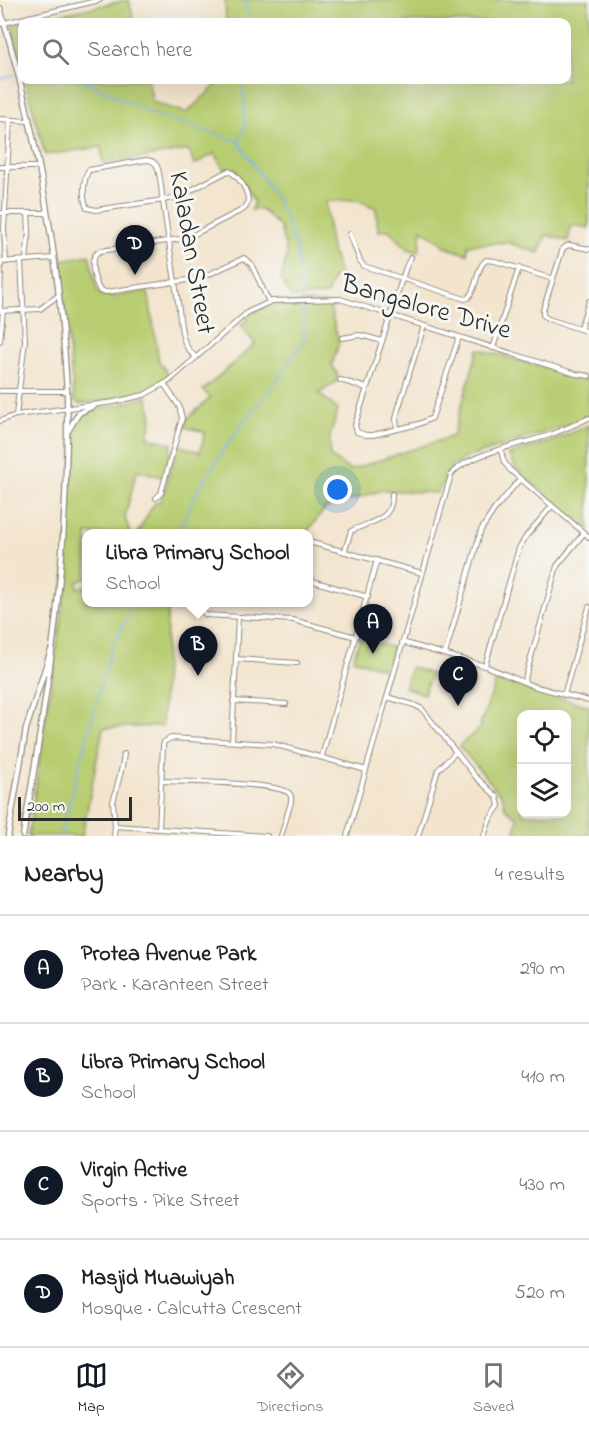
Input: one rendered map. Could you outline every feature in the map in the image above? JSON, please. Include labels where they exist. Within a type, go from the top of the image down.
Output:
[{"type":"main road","points":[[0,8],[18,79]]},
{"type":"main road","points":[[19,84],[30,121],[55,258],[67,391],[65,529],[54,641],[23,836]]},
{"type":"main road","points":[[67,433],[77,415],[95,405]]},
{"type":"main road","points":[[8,836],[26,729],[54,641]]},
{"type":"street","points":[[23,18],[100,0]]},
{"type":"street","points":[[2,23],[18,19]]},
{"type":"street","points":[[0,119],[30,121]]},
{"type":"street","points":[[0,341],[2,213],[8,167],[10,120]]},
{"type":"street","name":"Kaladan Street","points":[[163,200],[96,210],[89,209],[86,206],[86,178],[89,170],[146,160],[156,165],[163,200],[183,339],[196,358]]},
{"type":"street","points":[[0,167],[39,167]]},
{"type":"street","points":[[163,200],[178,197],[231,171],[237,175],[249,200],[244,209],[196,235],[100,251],[93,256],[98,289],[103,292],[205,277],[244,258],[251,264],[269,302]]},
{"type":"street","points":[[2,213],[48,213]]},
{"type":"street","points":[[16,415],[24,351],[24,260],[29,232],[28,213]]},
{"type":"street","points":[[350,234],[364,266],[467,299],[472,294],[481,265],[485,260],[553,279]]},
{"type":"street","points":[[589,249],[569,245],[564,247],[543,315],[589,332]]},
{"type":"street","points":[[411,257],[355,425],[356,431],[369,435],[426,422],[432,418],[459,337]]},
{"type":"street","points":[[2,262],[55,258]]},
{"type":"street","points":[[493,348],[519,268]]},
{"type":"street","points":[[1,311],[40,309],[59,295]]},
{"type":"street","name":"Bangalore Drive","points":[[0,421],[16,415],[138,397],[164,384],[248,312],[269,302],[298,299],[340,299],[576,374],[589,375]]},
{"type":"street","points":[[580,330],[589,301]]},
{"type":"street","points":[[398,429],[396,419],[398,410],[424,326]]},
{"type":"street","points":[[342,338],[360,335],[382,341]]},
{"type":"street","points":[[340,380],[367,388]]},
{"type":"street","points":[[156,498],[161,493],[182,418],[179,406],[164,384]]},
{"type":"street","points":[[0,391],[67,391]]},
{"type":"street","points":[[347,836],[446,487],[454,471],[467,462],[550,435],[589,418]]},
{"type":"street","points":[[501,450],[505,464],[520,479],[589,537]]},
{"type":"street","points":[[445,654],[481,530],[494,510],[520,479]]},
{"type":"street","points":[[345,550],[351,531],[390,511],[392,494]]},
{"type":"street","points":[[485,666],[521,544],[552,506]]},
{"type":"street","points":[[524,682],[557,566],[584,533]]},
{"type":"street","points":[[313,543],[422,573]]},
{"type":"street","points":[[322,756],[377,560]]},
{"type":"street","points":[[313,581],[368,597]]},
{"type":"street","points":[[201,607],[206,615],[298,621],[356,637]]},
{"type":"street","points":[[564,695],[589,607]]},
{"type":"street","points":[[232,741],[238,617]]},
{"type":"street","points":[[402,642],[485,666],[524,682],[589,701]]},
{"type":"street","points":[[236,659],[297,663]]},
{"type":"street","points":[[387,697],[419,707],[475,776],[499,801],[499,806],[490,819],[484,836]]},
{"type":"street","points":[[233,701],[286,704]]},
{"type":"street","points":[[159,829],[166,740],[174,738],[277,744],[366,770]]},
{"type":"street","points":[[418,836],[438,770],[456,752]]},
{"type":"street","points":[[114,836],[113,802],[124,754]]},
{"type":"street","points":[[162,781],[260,786],[287,792],[291,797],[291,802],[281,836]]},
{"type":"street","points":[[114,826],[267,836]]},
{"type":"green space","points":[[129,0],[133,18],[44,18]]},
{"type":"green space","points":[[225,0],[589,0],[589,228],[571,225],[568,241],[546,235],[539,253],[506,242],[468,245],[467,254],[448,248],[422,229],[419,252],[408,249],[389,230],[378,231],[376,208],[357,200],[326,201],[330,244],[342,281],[334,277],[327,295],[291,297],[281,279],[287,254],[280,227],[261,209],[251,210],[254,202],[235,169],[223,169],[215,153],[194,165],[189,150],[103,164],[101,147],[45,155],[26,84],[149,84],[153,102],[186,113],[218,84],[571,84],[571,18],[226,18]]},
{"type":"green space","points":[[18,24],[18,51],[12,25]]},
{"type":"green space","points":[[89,255],[97,290],[101,295],[108,294],[109,297],[148,291],[159,361],[170,377],[138,393],[79,404],[74,400],[60,260]]},
{"type":"green space","points":[[310,302],[329,304],[339,343],[332,365],[338,375],[335,383],[319,393],[338,410],[330,436],[330,456],[350,470],[453,436],[478,349],[585,379],[589,382],[589,416],[465,458],[452,467],[437,493],[382,490],[325,509],[309,529],[140,529],[154,504],[161,500],[178,445],[200,452],[205,432],[185,427],[187,419],[210,398],[203,390],[255,344],[241,325],[248,319],[246,316],[271,304]]},
{"type":"green space","points":[[147,396],[152,418],[148,437],[172,444],[165,478],[137,470],[125,517],[129,529],[82,529],[82,580],[77,582],[78,588],[82,587],[82,607],[168,607],[162,726],[103,728],[82,836],[28,836],[63,605],[75,422],[88,412]]},
{"type":"green space","points":[[589,425],[589,530],[516,469],[509,455],[555,440]]},
{"type":"green space","points":[[360,638],[393,648],[387,670],[353,659]]},
{"type":"green space","points":[[411,667],[431,674],[424,694],[404,687]]},
{"type":"green space","points":[[497,678],[589,706],[589,836],[514,836],[518,818],[571,818],[571,710],[517,710],[517,817],[505,808],[503,797],[459,746],[480,728],[481,718],[483,718]]},
{"type":"waterway","points":[[244,0],[250,18]]},
{"type":"waterway","points":[[0,79],[15,75]]},
{"type":"waterway","points":[[91,84],[153,114],[238,141],[276,198],[296,248],[305,338],[266,396],[246,418],[218,458],[192,500],[178,529]]},
{"type":"waterway","points":[[239,141],[245,127],[244,84]]},
{"type":"waterway","points":[[60,836],[111,649],[132,607]]},
{"type":"place","name":"Masjid Muawiyah","points":[[135,275]]},
{"type":"place","name":"Protea Avenue Park","points":[[373,654]]},
{"type":"place","name":"Libra Primary School","points":[[198,676]]},
{"type":"place","name":"Virgin Active","points":[[458,706]]}]
